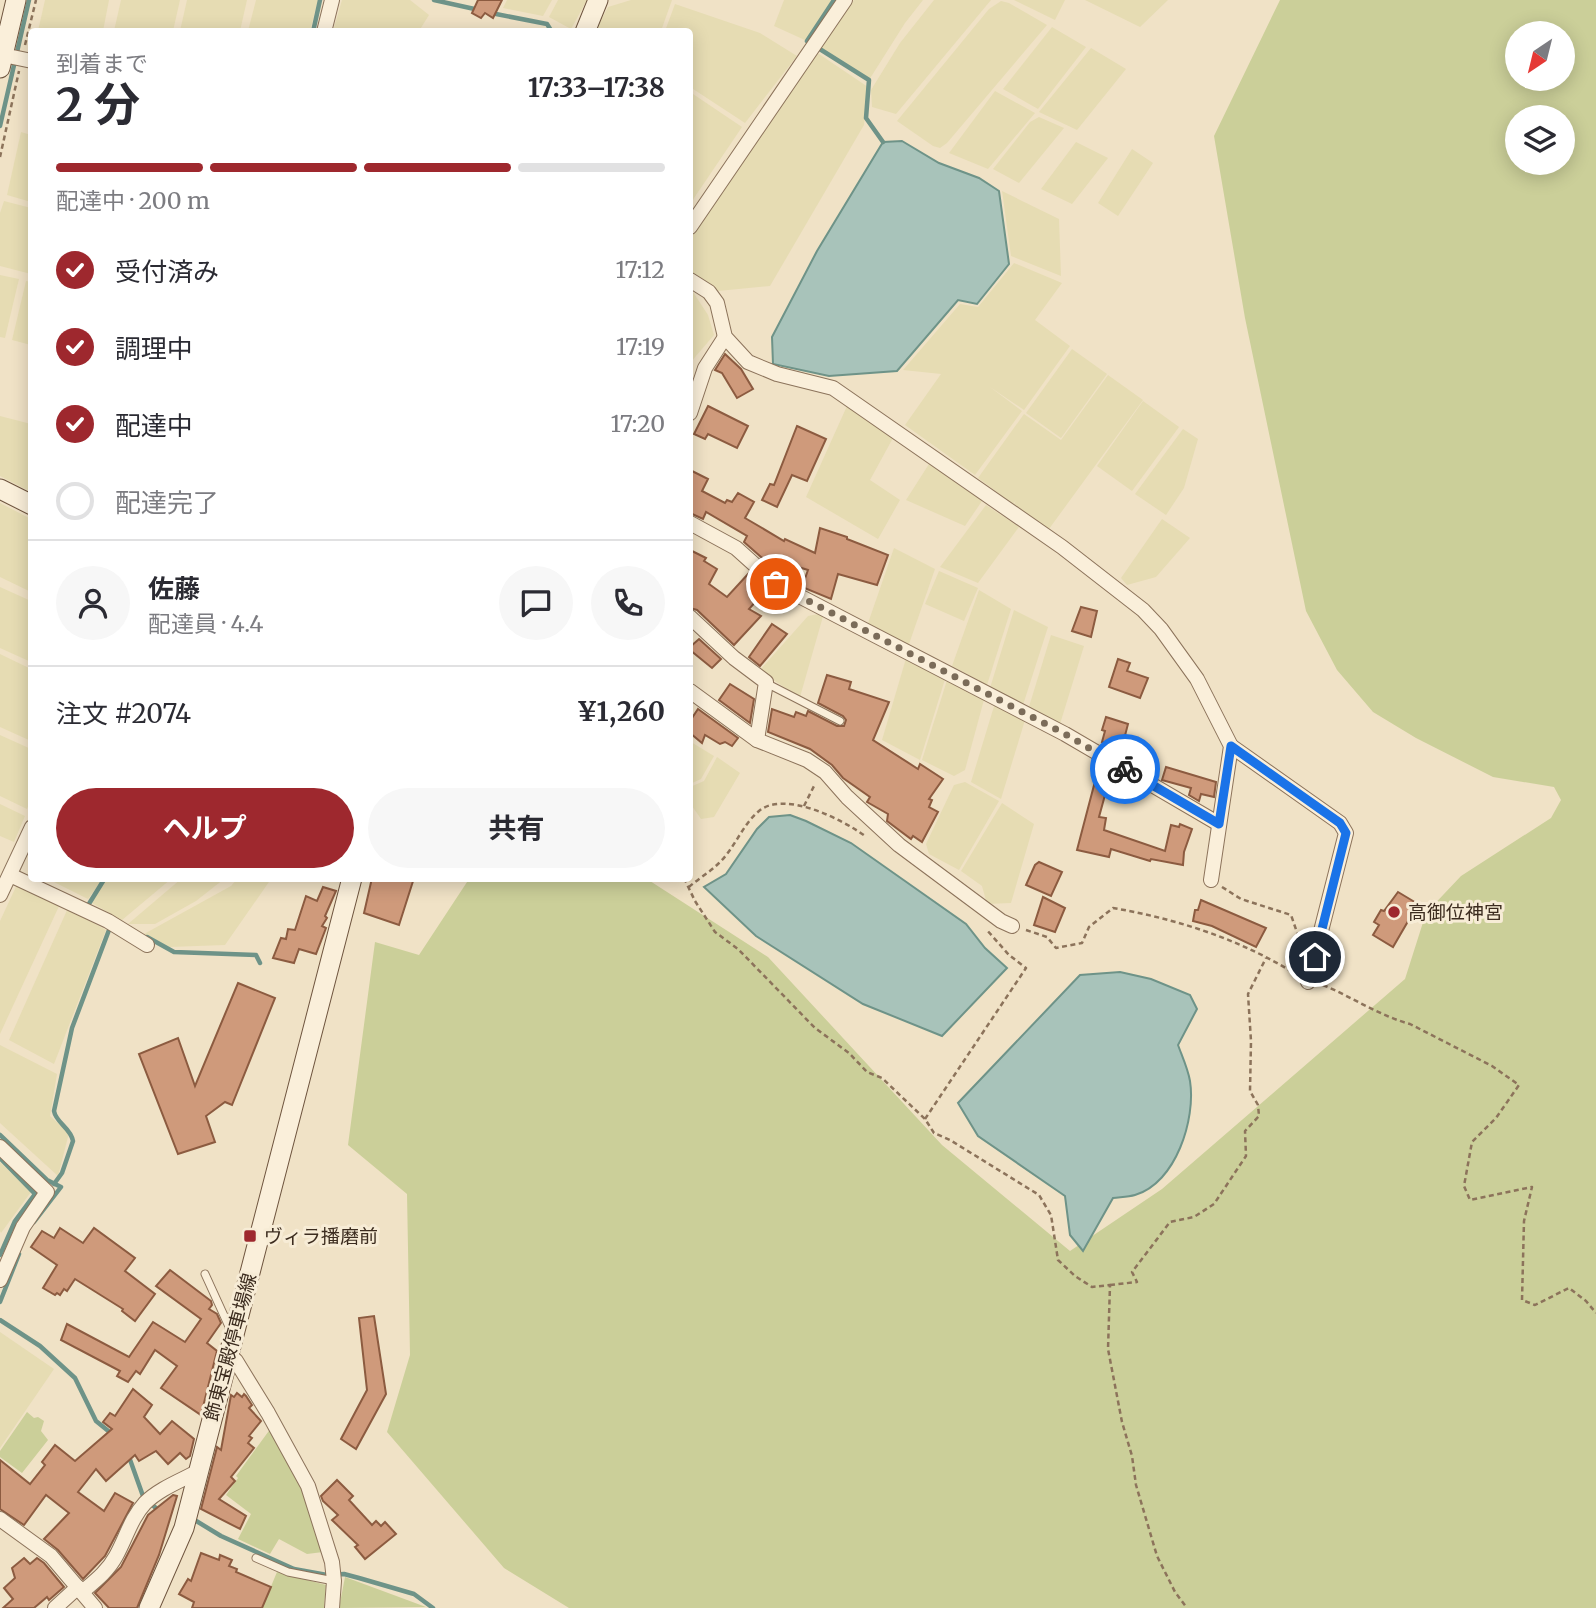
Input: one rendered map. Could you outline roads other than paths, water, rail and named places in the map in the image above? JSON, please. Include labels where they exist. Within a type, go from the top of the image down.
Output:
[{"type":"main road","points":[[14,60],[16,0]]},
{"type":"main road","points":[[587,28],[598,0]]},
{"type":"main road","points":[[0,489],[28,503]]},
{"type":"main road","name":"飾東宝殿停車場線","points":[[149,1608],[184,1528],[351,882]]},
{"type":"street","points":[[325,28],[332,0]]},
{"type":"street","points":[[693,223],[845,0]]},
{"type":"street","points":[[693,282],[709,292],[717,303],[724,337],[748,362],[777,374],[833,388],[1062,547],[1143,610],[1161,629],[1197,679],[1231,746],[1340,823],[1346,833],[1308,982]]},
{"type":"street","points":[[693,404],[705,368],[724,337]]},
{"type":"street","points":[[693,525],[736,548],[776,584],[1065,734],[1219,824]]},
{"type":"street","points":[[693,620],[733,658],[766,682],[757,740]]},
{"type":"street","points":[[693,693],[757,740],[807,760],[825,772],[847,797],[899,845],[1001,921],[1012,926]]},
{"type":"street","points":[[1211,880],[1231,746]]},
{"type":"street","points":[[0,895],[28,836]]},
{"type":"street","points":[[10,875],[86,911],[146,944]]},
{"type":"street","points":[[0,1147],[47,1192],[23,1227],[0,1279]]},
{"type":"street","points":[[231,1345],[236,1361],[308,1486],[332,1562],[332,1608]]},
{"type":"street","points":[[55,1608],[103,1574],[115,1557],[131,1524],[152,1496],[197,1472]]},
{"type":"street","points":[[0,1519],[51,1556],[95,1608]]},
{"type":"lane","points":[[766,682],[840,721]]},
{"type":"lane","points":[[205,1274],[231,1345]]},
{"type":"lane","points":[[256,1558],[288,1572],[334,1581]]},
{"type":"water","points":[[902,141],[939,163],[979,178],[999,191],[1009,264],[977,304],[958,300],[897,371],[829,376],[773,364],[772,337],[817,251],[883,142]]},
{"type":"water","points":[[790,815],[851,843],[966,924],[985,948],[1007,968],[942,1036],[863,1004],[756,936],[704,887],[726,874],[757,829],[769,817]]},
{"type":"water","points":[[1120,972],[1151,979],[1190,995],[1197,1009],[1178,1045],[1190,1081],[1190,1113],[1180,1148],[1162,1177],[1135,1195],[1113,1198],[1083,1251],[1070,1235],[1065,1196],[978,1136],[958,1103],[1080,975]]},
{"type":"waterway","points":[[0,126],[29,0]]},
{"type":"waterway","points":[[314,28],[320,0]]},
{"type":"waterway","points":[[434,0],[479,10]]},
{"type":"waterway","points":[[834,0],[807,41],[869,80],[866,118],[883,142]]},
{"type":"waterway","points":[[491,13],[547,24],[550,28]]},
{"type":"waterway","points":[[87,907],[103,882]]},
{"type":"waterway","points":[[54,1184],[62,1173],[73,1141],[54,1111],[72,1028],[109,930]]},
{"type":"waterway","points":[[147,937],[174,952],[256,955],[260,963]]},
{"type":"waterway","points":[[0,1135],[47,1180],[61,1187],[34,1222]]},
{"type":"waterway","points":[[0,1158],[35,1194],[15,1221],[0,1255]]},
{"type":"waterway","points":[[0,1302],[19,1254]]},
{"type":"waterway","points":[[0,1320],[40,1346],[75,1378],[96,1421],[112,1434]]},
{"type":"waterway","points":[[128,1454],[143,1496],[160,1512]]},
{"type":"waterway","points":[[193,1519],[221,1536],[294,1569],[359,1578],[414,1594],[433,1608]]},
{"type":"place","name":"高御位神宮","points":[[1394,912]]},
{"type":"place","name":"ヴィラ播磨前","points":[[250,1236]]}]
